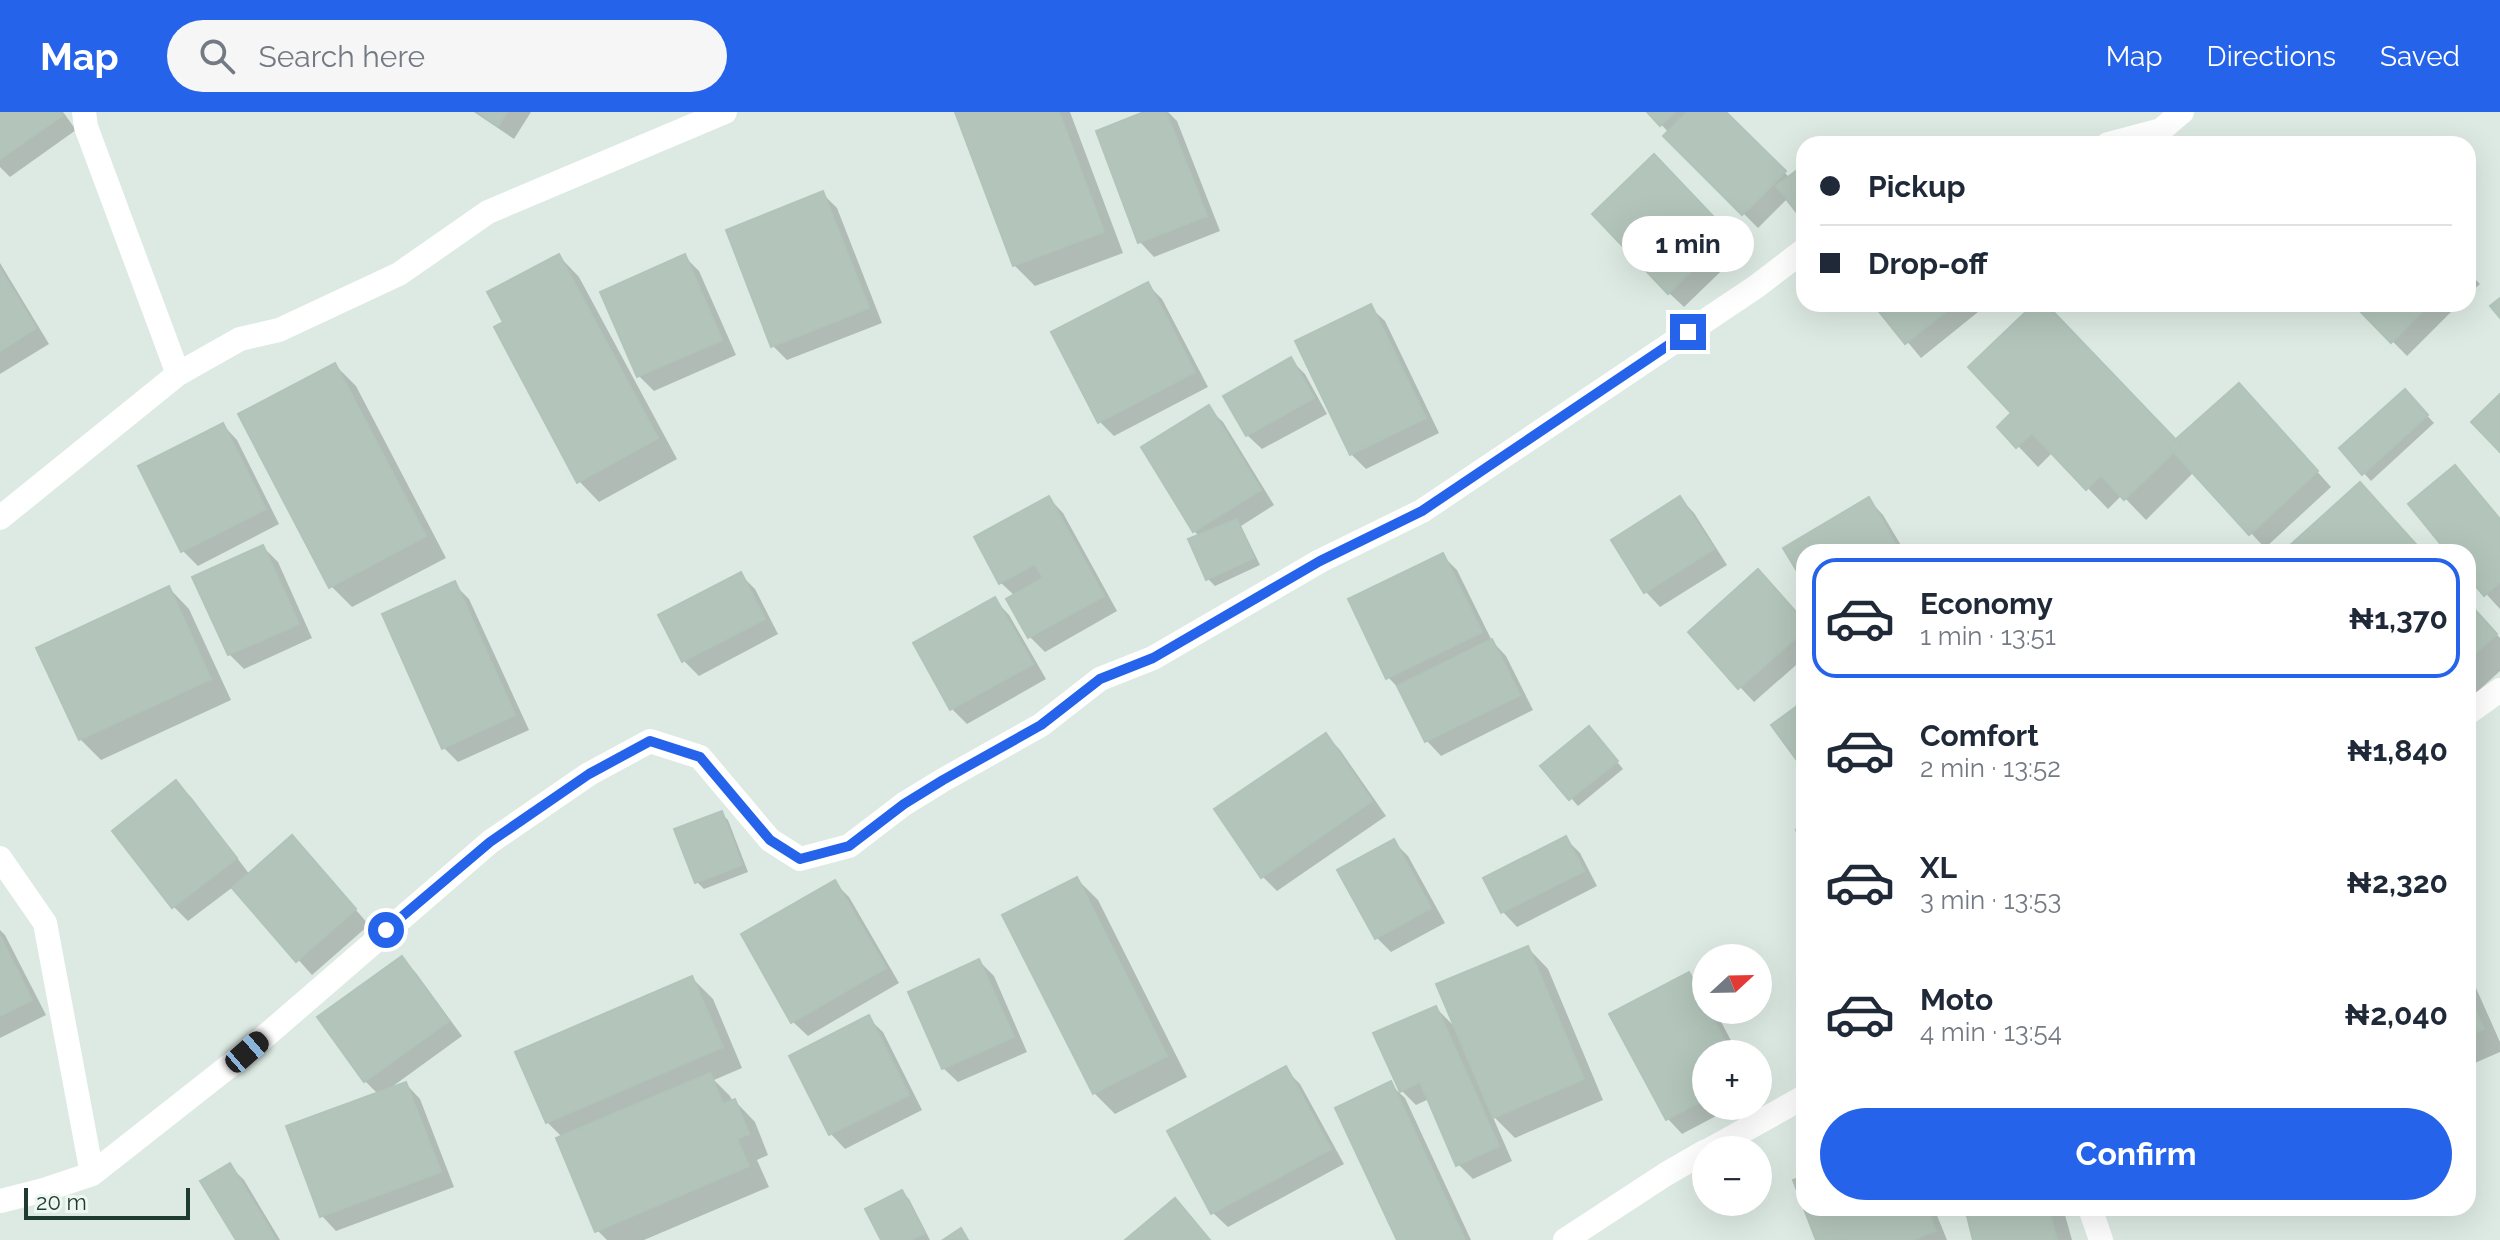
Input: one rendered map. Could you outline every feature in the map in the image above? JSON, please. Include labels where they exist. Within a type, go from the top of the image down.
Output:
[{"type":"street","points":[[84,112],[86,127],[178,374]]},
{"type":"street","points":[[0,518],[178,374],[240,339],[279,330],[399,274],[488,212],[725,112]]},
{"type":"street","points":[[2138,136],[2161,130],[2182,112]]},
{"type":"street","points":[[0,1201],[92,1174],[247,1052],[490,842],[613,760],[650,741],[700,757],[770,840],[800,859],[849,846],[904,804],[1041,725],[1100,679],[1153,658],[1320,561],[1422,511],[1757,286],[1796,256]]},
{"type":"street","points":[[2476,707],[2500,690]]},
{"type":"street","points":[[0,858],[45,923],[92,1174]]},
{"type":"street","points":[[1734,1136],[1796,1101]]},
{"type":"street","points":[[1565,1240],[1692,1159]]},
{"type":"street","points":[[2093,1216],[2101,1240]]},
{"type":"building","points":[[0,112],[61,112],[63,115],[0,159]]},
{"type":"building","points":[[478,112],[507,112],[498,126]]},
{"type":"building","points":[[955,112],[1059,112],[1104,232],[1013,266]]},
{"type":"building","points":[[1144,112],[1166,112],[1207,216],[1138,243],[1096,131]]},
{"type":"building","points":[[1647,112],[1675,112],[1660,126]]},
{"type":"building","points":[[1687,112],[1726,112],[1786,171],[1742,215],[1663,136]]},
{"type":"building","points":[[1654,154],[1730,234],[1668,294],[1592,214]]},
{"type":"building","points":[[1796,171],[1796,212],[1776,186]]},
{"type":"building","points":[[823,191],[869,308],[771,347],[726,230]]},
{"type":"building","points":[[559,254],[658,438],[577,483],[494,327],[503,322],[487,292]]},
{"type":"building","points":[[685,254],[722,340],[637,377],[600,292]]},
{"type":"building","points":[[0,269],[36,328],[0,351]]},
{"type":"building","points":[[1148,282],[1195,372],[1098,423],[1051,332]]},
{"type":"building","points":[[2500,298],[2500,318],[2490,306]]},
{"type":"building","points":[[1371,304],[1426,418],[1350,455],[1295,341]]},
{"type":"building","points":[[1879,312],[1946,312],[1905,344]]},
{"type":"building","points":[[2026,312],[2054,312],[2181,445],[2124,500],[2101,475],[2086,490],[2032,433],[2016,448],[1997,427],[2011,413],[1968,367]]},
{"type":"building","points":[[2361,312],[2422,312],[2391,343]]},
{"type":"building","points":[[1291,357],[1314,398],[1246,436],[1223,396]]},
{"type":"building","points":[[335,363],[426,536],[329,588],[238,414]]},
{"type":"building","points":[[2239,383],[2318,471],[2249,535],[2168,446]]},
{"type":"building","points":[[2405,389],[2428,415],[2362,475],[2339,448]]},
{"type":"building","points":[[2500,394],[2500,452],[2471,422]]},
{"type":"building","points":[[1209,405],[1261,490],[1193,532],[1141,447]]},
{"type":"building","points":[[223,423],[266,509],[181,552],[138,466]]},
{"type":"building","points":[[2455,465],[2500,519],[2500,582],[2484,596],[2476,586],[2476,544],[2440,544],[2408,504]]},
{"type":"building","points":[[2360,482],[2416,544],[2291,544]]},
{"type":"building","points":[[1049,496],[1104,596],[1028,638],[1006,599],[1043,578],[1035,564],[999,584],[974,537]]},
{"type":"building","points":[[1680,496],[1714,549],[1644,593],[1611,540]]},
{"type":"building","points":[[1869,497],[1895,544],[1796,544],[1796,570],[1783,548]]},
{"type":"building","points":[[1237,519],[1254,558],[1206,580],[1188,539]]},
{"type":"building","points":[[263,545],[299,624],[228,655],[192,577]]},
{"type":"building","points":[[1443,553],[1482,632],[1386,679],[1348,599]]},
{"type":"building","points":[[1758,569],[1796,612],[1796,638],[1738,689],[1688,632]]},
{"type":"building","points":[[741,572],[765,619],[682,662],[658,615]]},
{"type":"building","points":[[455,581],[515,715],[442,749],[382,614]]},
{"type":"building","points":[[169,586],[211,679],[79,740],[36,648]]},
{"type":"building","points":[[995,597],[1033,664],[950,710],[913,643]]},
{"type":"building","points":[[2476,611],[2497,634],[2476,653]]},
{"type":"building","points":[[1492,639],[1520,695],[1425,742],[1397,686]]},
{"type":"building","points":[[1796,707],[1796,759],[1771,725]]},
{"type":"building","points":[[1589,726],[1618,761],[1569,800],[1540,766]]},
{"type":"building","points":[[1326,733],[1372,801],[1261,878],[1214,809]]},
{"type":"building","points":[[176,780],[237,858],[172,908],[112,831]]},
{"type":"building","points":[[722,811],[742,865],[695,883],[674,829]]},
{"type":"building","points":[[292,835],[356,909],[296,962],[232,888]]},
{"type":"building","points":[[1566,836],[1584,871],[1501,913],[1483,878]]},
{"type":"building","points":[[1394,839],[1431,908],[1375,939],[1337,870]]},
{"type":"building","points":[[1077,877],[1167,1056],[1093,1094],[1002,915]]},
{"type":"building","points":[[835,880],[886,968],[791,1023],[741,934]]},
{"type":"building","points":[[0,936],[32,1000],[0,1016]]},
{"type":"building","points":[[1528,946],[1584,1079],[1493,1118],[1436,984]]},
{"type":"building","points":[[402,956],[449,1021],[364,1082],[317,1017]]},
{"type":"building","points":[[979,959],[1014,1037],[942,1069],[908,992]]},
{"type":"building","points":[[1689,972],[1692,978],[1692,1024],[1716,1024],[1725,1040],[1692,1040],[1692,1106],[1666,1120],[1609,1014]]},
{"type":"building","points":[[692,976],[723,1047],[546,1123],[515,1052]]},
{"type":"building","points":[[1436,1006],[1499,1146],[1456,1166],[1420,1082],[1400,1092],[1373,1033]]},
{"type":"building","points":[[2476,1011],[2484,1029],[2476,1032]]},
{"type":"building","points":[[869,1015],[909,1095],[829,1135],[789,1056]]},
{"type":"building","points":[[1286,1066],[1331,1149],[1211,1214],[1167,1131]]},
{"type":"building","points":[[710,1073],[723,1104],[735,1099],[749,1134],[737,1139],[749,1166],[595,1232],[556,1138]]},
{"type":"building","points":[[1391,1081],[1465,1240],[1397,1240],[1335,1108]]},
{"type":"building","points":[[406,1082],[441,1172],[320,1217],[286,1126]]},
{"type":"building","points":[[230,1163],[276,1240],[236,1240],[200,1181]]},
{"type":"building","points":[[902,1190],[925,1233],[910,1240],[881,1240],[865,1209]]},
{"type":"building","points":[[1175,1198],[1210,1240],[1125,1240]]},
{"type":"building","points":[[1807,1216],[1930,1216],[1936,1231],[1912,1240],[1816,1240]]},
{"type":"building","points":[[1967,1216],[2051,1216],[2057,1240],[1973,1240]]},
{"type":"building","points":[[961,1228],[968,1240],[943,1240]]},
{"type":"route","points":[[386,930],[490,842],[589,774],[650,741],[700,757],[770,840],[800,859],[849,846],[904,804],[1041,725],[1100,679],[1153,658],[1320,561],[1422,511],[1688,332]]}]
